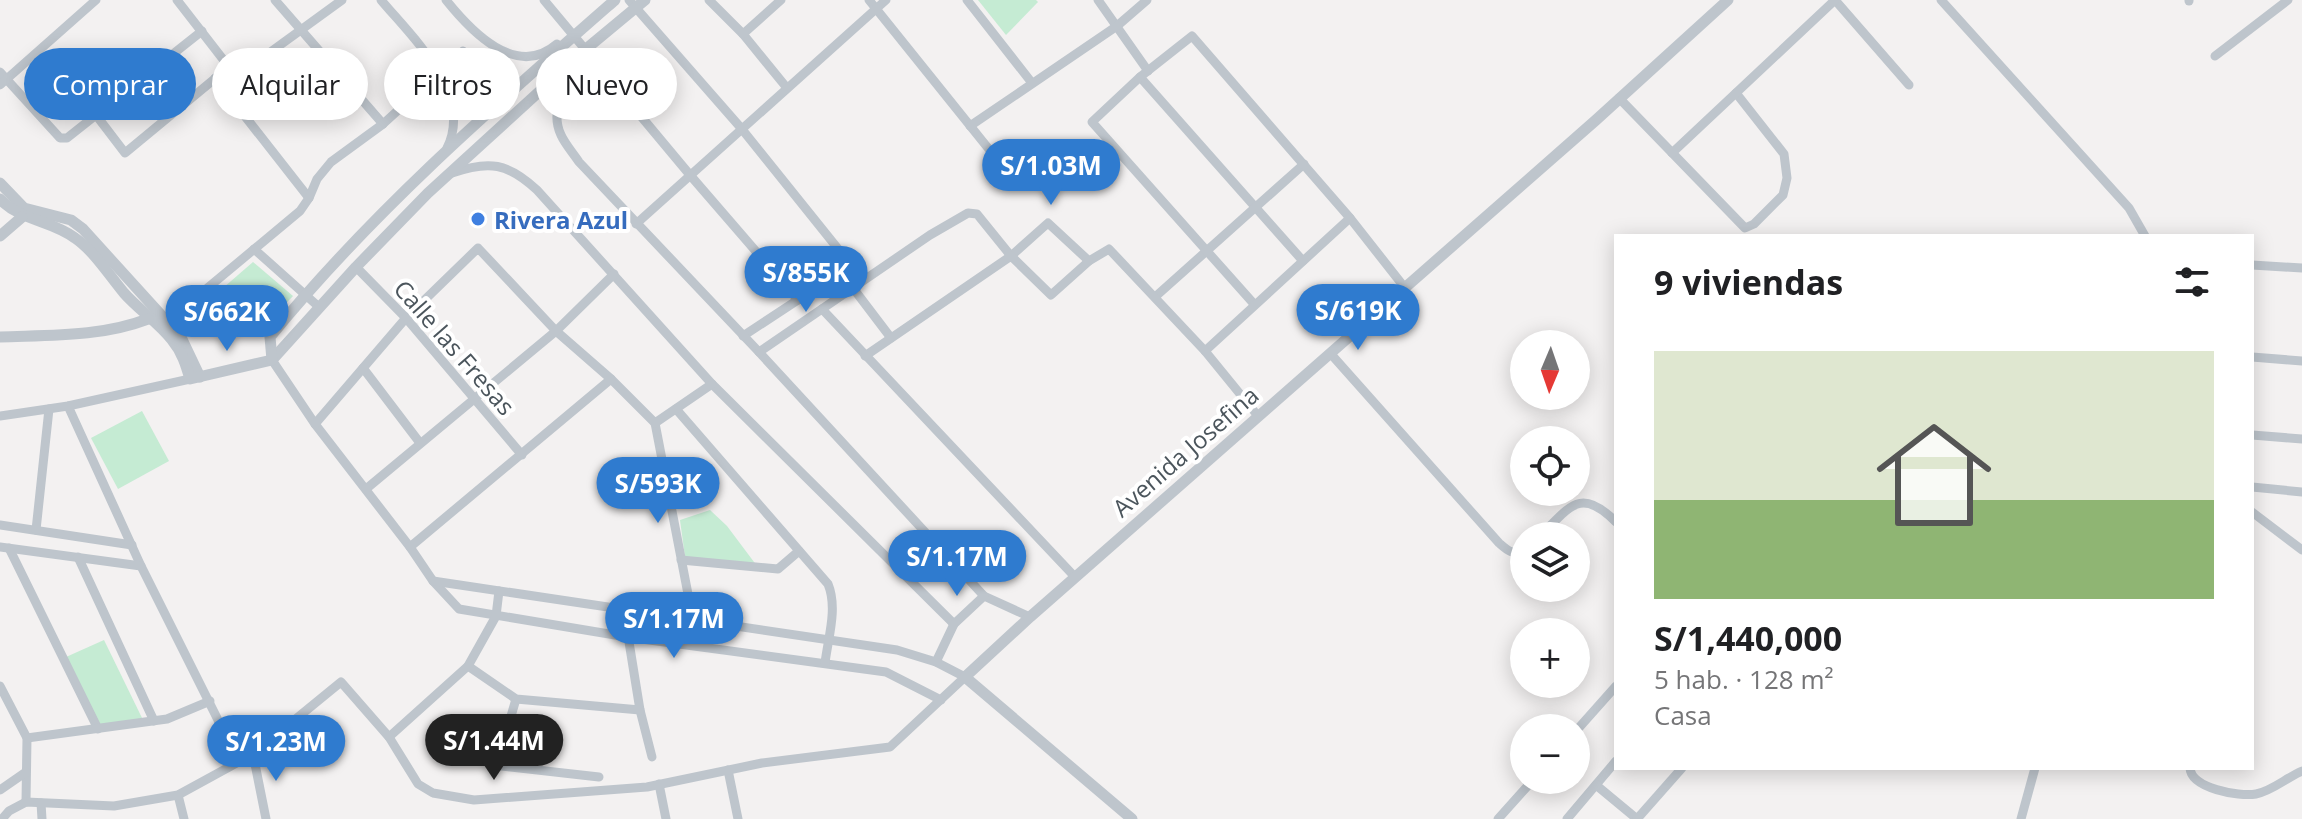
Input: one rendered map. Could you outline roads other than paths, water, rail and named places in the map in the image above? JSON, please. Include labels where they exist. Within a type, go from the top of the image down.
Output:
[{"type":"street","points":[[24,101],[2,79],[96,0]]},
{"type":"street","points":[[177,0],[215,48]]},
{"type":"street","points":[[275,0],[383,124]]},
{"type":"street","points":[[277,48],[342,0]]},
{"type":"street","points":[[381,0],[421,48]]},
{"type":"street","points":[[446,0],[477,35],[495,49],[513,55],[535,55],[551,49],[573,34]]},
{"type":"street","points":[[544,0],[585,48]]},
{"type":"street","points":[[615,0],[573,34],[394,199],[270,337],[272,360],[315,424],[433,581],[459,609],[627,637],[886,672],[941,700]]},
{"type":"street","points":[[709,0],[743,34],[787,88]]},
{"type":"street","points":[[743,34],[781,0]]},
{"type":"street","points":[[869,0],[992,153]]},
{"type":"street","points":[[636,224],[886,0]]},
{"type":"street","points":[[967,0],[1032,83]]},
{"type":"street","points":[[1098,0],[1117,26],[1144,74],[1303,261]]},
{"type":"street","points":[[970,126],[1117,26],[1147,0]]},
{"type":"street","name":"Avenida Josefina","points":[[728,770],[890,747],[1030,617],[1728,0]]},
{"type":"street","points":[[1672,153],[1835,0],[1909,85]]},
{"type":"street","points":[[1941,0],[2129,208],[2144,234]]},
{"type":"street","points":[[2215,56],[2288,0]]},
{"type":"street","points":[[593,48],[637,3],[851,265],[743,336]]},
{"type":"street","points":[[181,48],[202,31]]},
{"type":"street","points":[[1254,304],[1092,122],[1144,74],[1192,36],[1350,218],[1405,288]]},
{"type":"street","points":[[196,94],[212,80]]},
{"type":"street","points":[[1619,98],[1745,228],[1754,224],[1783,195],[1787,186],[1786,164],[1784,154],[1736,93]]},
{"type":"street","points":[[0,416],[68,406],[272,360],[356,267],[448,174],[536,98]]},
{"type":"street","points":[[42,120],[60,138],[67,138],[90,120]]},
{"type":"street","points":[[100,120],[125,153],[165,120]]},
{"type":"street","points":[[248,120],[309,198]]},
{"type":"street","points":[[163,324],[300,211],[317,179],[331,162],[387,120]]},
{"type":"street","points":[[441,156],[452,138],[453,120]]},
{"type":"street","points":[[558,120],[560,133],[587,172],[759,352],[984,596],[1030,617]]},
{"type":"street","points":[[645,120],[798,300]]},
{"type":"street","points":[[448,174],[473,166],[495,164],[519,173],[712,384],[954,624]]},
{"type":"street","points":[[1155,297],[1304,164]]},
{"type":"street","points":[[0,183],[24,208],[71,220],[83,229],[163,324],[195,378]]},
{"type":"street","points":[[0,199],[22,217],[60,229],[78,239],[148,319],[163,324]]},
{"type":"street","points":[[759,352],[930,235],[968,213],[977,214],[1011,256],[1051,295],[1089,261],[1106,249],[1112,250],[1205,351],[1258,416]]},
{"type":"street","points":[[0,236],[22,217]]},
{"type":"street","points":[[1205,351],[1350,218]]},
{"type":"street","points":[[865,356],[1011,256],[1048,223],[1089,261]]},
{"type":"street","points":[[315,424],[406,318],[478,248],[556,331],[655,423],[693,620]]},
{"type":"street","points":[[254,249],[319,307]]},
{"type":"street","points":[[2254,265],[2302,268]]},
{"type":"street","name":"Calle las Fresas","points":[[356,267],[406,318],[522,455]]},
{"type":"street","points":[[366,489],[556,331],[614,274]]},
{"type":"street","points":[[853,288],[891,338]]},
{"type":"street","points":[[822,309],[1075,577]]},
{"type":"street","points":[[0,337],[91,333],[123,328],[148,319]]},
{"type":"street","points":[[1330,353],[1510,552]]},
{"type":"street","points":[[2254,357],[2302,361]]},
{"type":"street","points":[[363,368],[420,443]]},
{"type":"street","points":[[410,547],[611,379]]},
{"type":"street","points":[[655,423],[712,384]]},
{"type":"street","points":[[68,406],[141,566],[231,746]]},
{"type":"street","points":[[36,530],[49,409]]},
{"type":"street","points":[[676,409],[828,584],[833,596],[825,663]]},
{"type":"street","points":[[2254,435],[2302,439]]},
{"type":"street","points":[[2254,487],[2302,492]]},
{"type":"street","points":[[1554,522],[1571,505],[1580,501],[1589,501],[1601,507],[1614,520]]},
{"type":"street","points":[[2254,514],[2302,550]]},
{"type":"street","points":[[0,525],[132,545]]},
{"type":"street","points":[[4,547],[141,566]]},
{"type":"street","points":[[4,547],[98,729]]},
{"type":"street","points":[[681,560],[778,569],[799,551]]},
{"type":"street","points":[[78,557],[154,721]]},
{"type":"street","points":[[433,581],[897,650],[936,662],[965,677],[1132,819]]},
{"type":"street","points":[[389,737],[468,666],[496,616],[499,591]]},
{"type":"street","points":[[936,662],[954,624],[984,596]]},
{"type":"street","points":[[624,611],[640,710],[652,757]]},
{"type":"street","points":[[468,666],[516,699],[640,710]]},
{"type":"street","points":[[2,819],[22,803],[120,805],[178,795],[253,754],[341,682],[389,737],[418,784],[433,793],[459,800],[659,784],[728,770],[738,819]]},
{"type":"street","points":[[0,686],[4,704],[27,738],[22,803]]},
{"type":"street","points":[[1590,715],[1614,688]]},
{"type":"street","points":[[516,699],[507,730],[492,759],[493,765],[599,777]]},
{"type":"street","points":[[27,738],[167,719],[210,701]]},
{"type":"street","points":[[253,754],[266,819]]},
{"type":"street","points":[[1567,819],[1614,763]]},
{"type":"street","points":[[1596,785],[1637,819],[1680,770]]},
{"type":"street","points":[[2021,819],[2034,770]]},
{"type":"street","points":[[2190,770],[2195,782],[2253,795],[2302,771]]},
{"type":"street","points":[[0,790],[26,772]]},
{"type":"street","points":[[659,784],[666,819]]},
{"type":"street","points":[[1498,819],[1520,794]]},
{"type":"street","points":[[178,795],[184,819]]},
{"type":"street","points":[[41,803],[42,819]]},
{"type":"street","points":[[119,819],[120,805]]},
{"type":"place","name":"Rivera Azul","points":[[478,219]]}]
